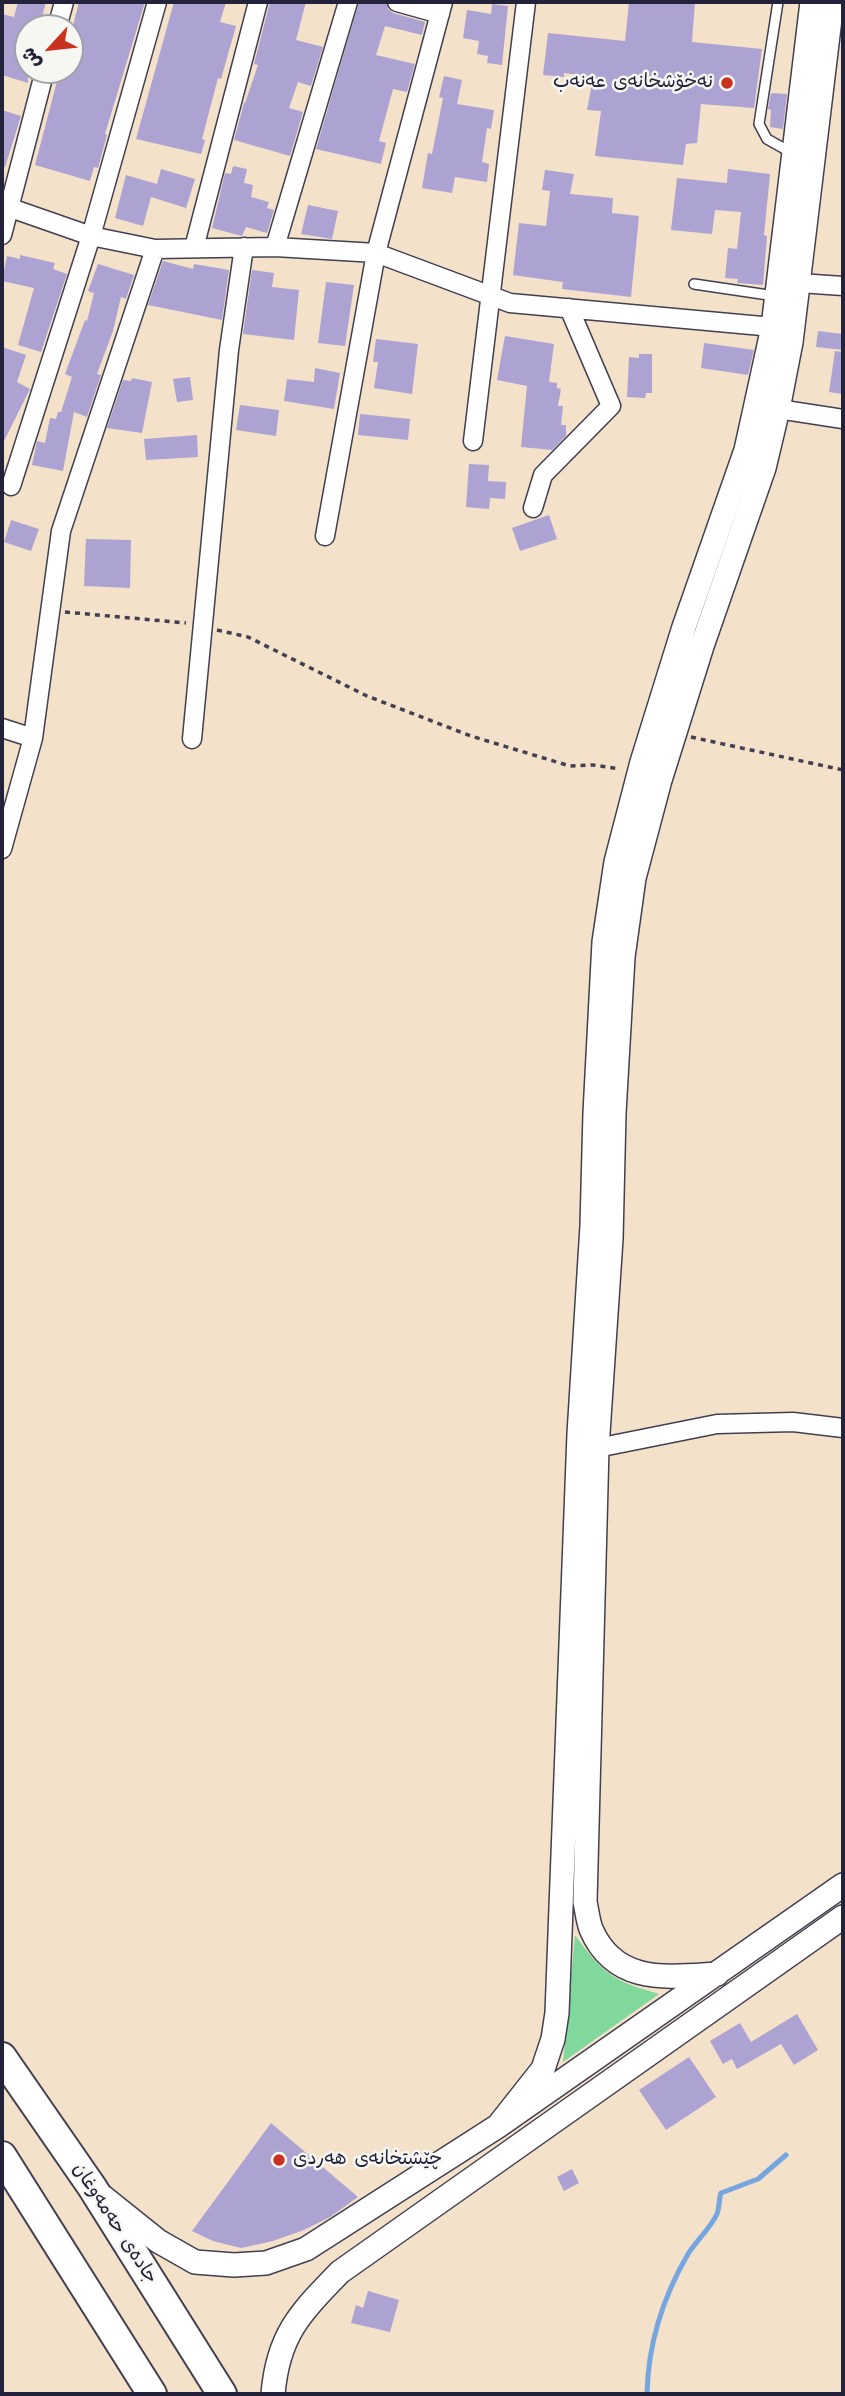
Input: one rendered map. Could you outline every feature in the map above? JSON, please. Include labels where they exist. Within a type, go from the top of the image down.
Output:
[{"type":"main road","name":"جادەی حەمەوغان","points":[[2,2057],[92,2187],[222,2394]]},
{"type":"main road","points":[[2,2156],[152,2394]]},
{"type":"street","points":[[11,486],[91,236],[157,2]]},
{"type":"street","points":[[194,248],[258,2]]},
{"type":"street","points":[[275,247],[348,2]]},
{"type":"street","points":[[325,536],[376,253],[441,8],[397,2]]},
{"type":"street","points":[[473,441],[526,2]]},
{"type":"street","points":[[498,2126],[543,2069],[553,2039],[557,2013],[579,1434],[592,1226],[634,878],[674,733],[764,468],[778,409],[799,283],[812,2]]},
{"type":"street","points":[[717,1974],[652,1977],[626,1968],[605,1952],[591,1929],[585,1902],[597,1448],[611,1239],[605,1113],[604,942],[616,862],[639,771],[684,627],[746,450],[773,327],[832,2]]},
{"type":"street","points":[[2,235],[5,206],[41,84]]},
{"type":"street","points":[[5,206],[91,236],[155,248],[275,247],[376,253],[510,303],[773,327]]},
{"type":"street","points":[[192,739],[229,349],[244,247]]},
{"type":"street","points":[[2,849],[33,738],[61,530],[155,248]]},
{"type":"street","points":[[799,283],[843,286]]},
{"type":"street","points":[[533,508],[543,475],[611,406],[569,308]]},
{"type":"street","points":[[778,409],[843,419]]},
{"type":"street","points":[[2,728],[33,738]]},
{"type":"street","points":[[597,1448],[718,1424],[793,1422],[843,1428]]},
{"type":"street","points":[[563,1829],[588,1830]]},
{"type":"street","points":[[92,2187],[158,2241],[195,2262],[234,2265],[267,2263],[306,2249],[498,2126],[843,1885]]},
{"type":"street","points":[[273,2394],[276,2364],[290,2331],[308,2305],[340,2272],[843,1917]]},
{"type":"street","points":[[381,2202],[399,2231]]},
{"type":"lane","points":[[778,2],[759,124],[767,139],[804,156]]},
{"type":"lane","points":[[694,284],[777,296]]},
{"type":"path","points":[[50,611],[187,623],[248,637],[367,696],[471,736],[570,766],[593,765],[639,771]]},
{"type":"path","points":[[674,733],[843,770]]},
{"type":"green space","points":[[575,1935],[593,1959],[610,1974],[630,1985],[659,1994],[563,2062]]},
{"type":"building","points":[[18,2],[46,2],[43,14],[15,14]]},
{"type":"building","points":[[79,2],[145,2],[105,134],[107,135],[98,168],[94,167],[90,181],[35,165],[56,84],[84,84],[84,14],[76,14]]},
{"type":"building","points":[[174,2],[226,2],[220,22],[236,26],[221,79],[218,78],[202,139],[205,140],[201,154],[136,139]]},
{"type":"building","points":[[270,2],[306,2],[296,40],[323,47],[311,86],[298,82],[289,108],[303,112],[290,156],[234,140],[258,65],[254,64]]},
{"type":"building","points":[[359,2],[386,2],[393,13],[425,22],[422,35],[385,26],[376,55],[415,64],[407,92],[393,89],[379,141],[386,143],[381,164],[316,149]]},
{"type":"building","name":"نەخۆشخانەی عەنەب","points":[[629,2],[695,2],[692,42],[762,49],[754,108],[701,104],[697,143],[686,144],[683,165],[595,156],[601,111],[587,110],[593,77],[564,73],[564,77],[543,75],[548,33],[625,41]]},
{"type":"building","points":[[492,4],[508,6],[502,65],[487,63],[488,56],[477,54],[479,41],[463,38],[467,10],[491,14]]},
{"type":"building","points":[[2,14],[14,17],[14,79],[2,75]]},
{"type":"building","points":[[444,76],[462,80],[457,104],[494,110],[491,129],[487,128],[482,162],[489,164],[487,182],[455,177],[452,193],[422,188],[428,153],[432,154],[443,98],[439,97]]},
{"type":"building","points":[[771,93],[787,94],[783,129],[770,127],[771,110],[768,109]]},
{"type":"building","points":[[2,110],[21,116],[5,167],[2,167]]},
{"type":"building","points":[[233,166],[247,169],[244,183],[253,185],[251,197],[269,202],[267,208],[274,210],[267,233],[246,227],[242,236],[212,228],[225,173],[231,174]]},
{"type":"building","points":[[161,169],[195,179],[186,208],[151,197],[143,226],[115,218],[126,175],[157,184]]},
{"type":"building","points":[[728,169],[770,174],[764,235],[767,236],[763,285],[737,283],[738,279],[725,278],[728,248],[737,249],[741,212],[715,210],[712,234],[671,230],[677,178],[727,183]]},
{"type":"building","points":[[545,170],[574,174],[570,194],[613,198],[612,213],[639,216],[631,297],[562,289],[563,282],[513,275],[519,223],[546,226],[550,191],[542,190]]},
{"type":"building","points":[[308,205],[338,211],[332,239],[301,234]]},
{"type":"building","points":[[20,255],[55,263],[53,269],[67,274],[41,352],[18,345],[34,288],[2,281],[7,256],[20,259]]},
{"type":"building","points":[[163,261],[193,269],[194,264],[229,270],[222,320],[148,305]]},
{"type":"building","points":[[98,264],[134,275],[126,299],[121,297],[113,331],[97,374],[101,375],[87,417],[74,412],[63,471],[32,465],[37,441],[45,443],[50,418],[56,419],[58,412],[61,412],[72,377],[65,374],[85,320],[87,321],[94,293],[88,291]]},
{"type":"building","points":[[252,270],[274,273],[272,287],[299,290],[294,340],[243,334]]},
{"type":"building","points":[[326,282],[354,285],[345,346],[318,343]]},
{"type":"building","points":[[818,331],[843,334],[843,350],[816,347]]},
{"type":"building","points":[[505,336],[554,344],[549,382],[557,383],[557,388],[561,389],[558,406],[563,406],[561,425],[566,425],[566,436],[552,450],[521,447],[527,386],[497,380]]},
{"type":"building","points":[[376,339],[418,344],[412,394],[374,388],[378,362],[373,362]]},
{"type":"building","points":[[704,343],[754,350],[748,375],[701,368]]},
{"type":"building","points":[[2,347],[26,355],[17,382],[30,389],[2,445]]},
{"type":"building","points":[[835,351],[843,352],[843,394],[829,392]]},
{"type":"building","points":[[639,354],[652,354],[652,393],[646,393],[645,398],[627,397],[629,357],[639,358]]},
{"type":"building","points":[[315,368],[340,373],[334,409],[284,401],[287,379],[314,382]]},
{"type":"building","points":[[190,377],[193,400],[177,402],[173,379]]},
{"type":"building","points":[[132,378],[152,382],[142,433],[107,428],[123,380],[131,381]]},
{"type":"building","points":[[240,405],[279,410],[276,436],[236,430]]},
{"type":"building","points":[[360,414],[410,419],[408,440],[358,435]]},
{"type":"building","points":[[197,435],[198,457],[146,460],[144,439]]},
{"type":"building","points":[[469,464],[489,465],[488,481],[506,482],[505,499],[490,498],[489,509],[466,507]]},
{"type":"building","points":[[549,515],[557,539],[520,551],[512,528]]},
{"type":"building","points":[[11,520],[39,529],[31,551],[4,542]]},
{"type":"building","points":[[86,539],[131,540],[130,588],[84,586]]},
{"type":"building","points":[[797,2014],[818,2050],[794,2065],[781,2044],[737,2069],[732,2059],[723,2064],[710,2041],[740,2023],[751,2042]]},
{"type":"building","points":[[689,2057],[716,2097],[666,2130],[639,2090]]},
{"type":"building","name":"چێشتخانەی هەردی","points":[[271,2123],[358,2197],[330,2217],[304,2230],[241,2248],[213,2241],[192,2231]]},
{"type":"building","points":[[572,2169],[579,2183],[564,2191],[557,2177]]},
{"type":"building","points":[[368,2291],[399,2300],[390,2332],[351,2323],[356,2305],[363,2308]]},
{"type":"waterway","points":[[647,2394],[650,2358],[664,2304],[688,2254],[717,2214],[721,2193],[758,2179],[786,2155]]},
{"type":"place","name":"نەخۆشخانەی عەنەب","points":[[727,83]]},
{"type":"place","name":"چێشتخانەی هەردی","points":[[279,2160]]}]
